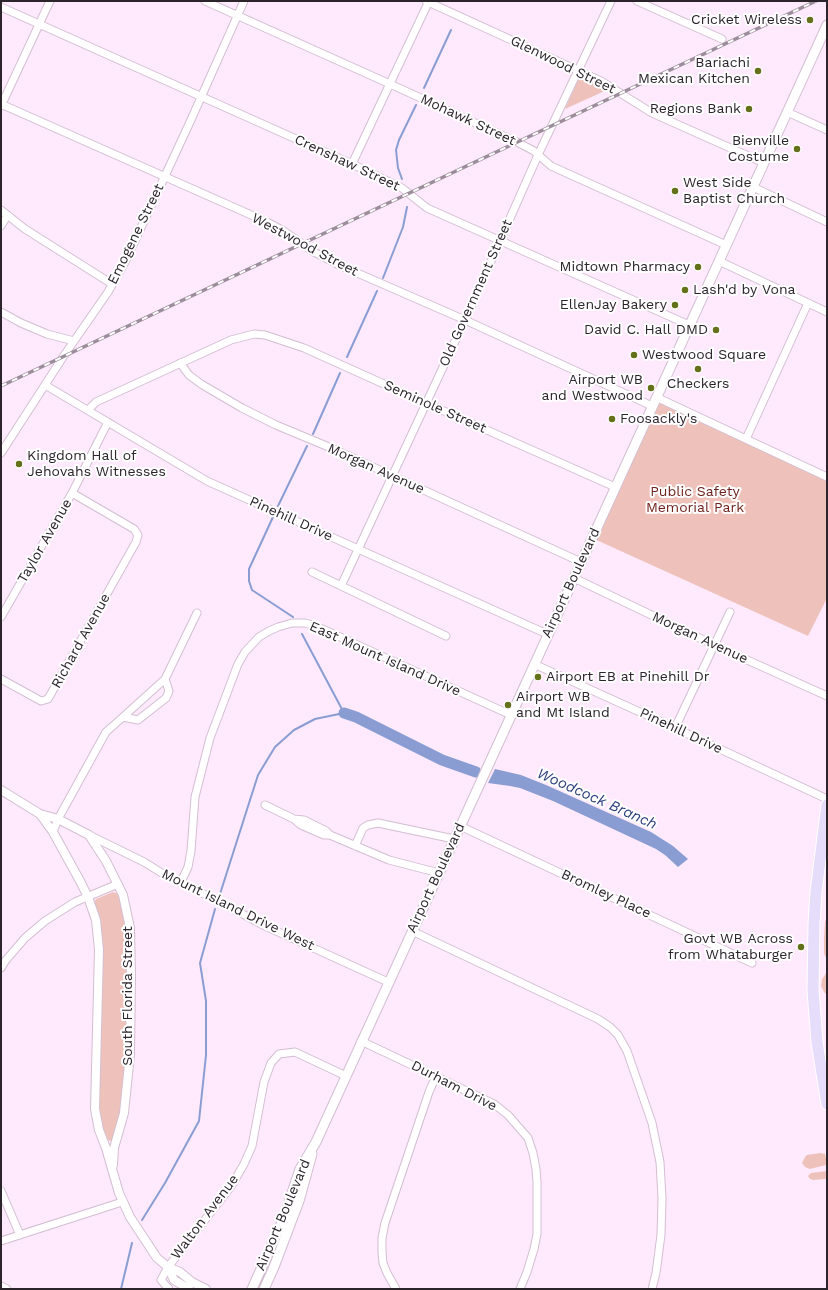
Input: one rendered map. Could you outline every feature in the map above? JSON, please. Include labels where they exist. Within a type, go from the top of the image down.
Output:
[{"type":"main road","name":"Airport Boulevard","points":[[252,1289],[283,1220],[300,1169],[316,1142],[547,634],[827,25]]},
{"type":"main road","points":[[827,805],[816,892],[813,990],[817,1042],[827,1104]]},
{"type":"main road","name":"Airport Boulevard","points":[[264,1289],[299,1201],[316,1142]]},
{"type":"street","points":[[1,105],[50,1]]},
{"type":"street","name":"Mohawk Street","points":[[205,1],[517,142],[534,151],[551,166],[726,245]]},
{"type":"street","name":"Emogene Street","points":[[1,453],[125,262],[244,1]]},
{"type":"street","points":[[352,164],[428,1]]},
{"type":"street","name":"Glenwood Street","points":[[428,1],[601,81],[652,113],[764,163]]},
{"type":"street","name":"Old Government Street","points":[[341,586],[465,320],[538,155],[611,1]]},
{"type":"street","points":[[637,1],[722,39]]},
{"type":"street","name":"Crenshaw Street","points":[[1,6],[352,164],[402,188],[427,208],[689,325]]},
{"type":"street","name":"Westwood Street","points":[[1,105],[282,230],[314,252],[339,266],[654,402],[746,439],[827,477]]},
{"type":"street","points":[[787,112],[827,130]]},
{"type":"street","points":[[753,187],[827,222]]},
{"type":"street","points":[[1,210],[7,216],[69,258],[112,284]]},
{"type":"street","points":[[1,226],[7,216]]},
{"type":"street","points":[[719,261],[827,312]]},
{"type":"street","points":[[746,439],[808,303]]},
{"type":"street","points":[[1,312],[21,323],[47,334],[74,341]]},
{"type":"street","name":"Seminole Street","points":[[180,363],[231,340],[254,334],[265,335],[304,348],[615,487]]},
{"type":"street","points":[[88,410],[96,402],[180,363]]},
{"type":"street","name":"Morgan Avenue","points":[[180,363],[189,375],[201,384],[242,408],[276,425],[336,450],[581,562]]},
{"type":"street","name":"Pinehill Drive","points":[[45,385],[207,481],[547,634]]},
{"type":"street","name":"Taylor Avenue","points":[[1,617],[72,493],[108,422]]},
{"type":"street","name":"Richard Avenue","points":[[1,679],[41,701],[48,699],[136,542],[138,535],[134,529],[72,493]]},
{"type":"street","points":[[312,572],[446,636]]},
{"type":"street","name":"Morgan Avenue","points":[[574,578],[714,645],[827,696]]},
{"type":"street","points":[[675,728],[730,612]]},
{"type":"street","points":[[53,832],[58,819],[106,732],[165,679],[197,613]]},
{"type":"street","name":"East Mount Island Drive","points":[[181,882],[188,867],[191,851],[195,797],[210,738],[238,664],[245,652],[259,637],[269,631],[287,624],[305,624],[316,626],[511,715]]},
{"type":"street","name":"Pinehill Drive","points":[[534,664],[827,799]]},
{"type":"street","points":[[123,717],[138,720],[166,698],[169,691],[165,679]]},
{"type":"street","name":"South Florida Street","points":[[1,790],[40,814],[58,819],[89,835],[106,861],[123,895],[130,928],[130,1039],[124,1113],[114,1148],[112,1171]]},
{"type":"street","points":[[265,805],[324,836],[330,835],[389,860],[438,873]]},
{"type":"street","name":"South Florida Street","points":[[40,814],[53,832],[77,875],[88,897],[96,920],[99,950],[94,1109],[99,1130],[122,1202],[148,1246],[158,1258],[168,1267],[180,1272],[192,1282],[206,1289]]},
{"type":"street","points":[[355,846],[363,828],[368,824],[378,823],[454,839]]},
{"type":"street","name":"Bromley Place","points":[[460,826],[752,963]]},
{"type":"street","name":"Mount Island Drive West","points":[[89,835],[144,862],[165,875],[265,926],[388,982]]},
{"type":"street","points":[[1,968],[25,938],[45,921],[75,902],[118,884]]},
{"type":"street","points":[[412,931],[598,1019],[610,1027],[618,1035],[627,1051],[652,1123],[660,1162],[662,1199],[661,1235],[656,1273],[652,1289]]},
{"type":"street","name":"Durham Drive","points":[[361,1041],[494,1104],[508,1115],[528,1138],[536,1169],[537,1234],[527,1272],[520,1289]]},
{"type":"street","name":"Walton Avenue","points":[[168,1267],[232,1185],[244,1164],[252,1146],[264,1082],[271,1063],[279,1054],[295,1052],[346,1076]]},
{"type":"street","points":[[396,1289],[387,1273],[382,1252],[382,1238],[385,1223],[429,1092],[436,1076]]},
{"type":"street","points":[[1,1191],[20,1235]]},
{"type":"street","points":[[4,1240],[122,1202]]},
{"type":"street","points":[[168,1267],[161,1280],[169,1289]]},
{"type":"street","name":"South Florida Street","points":[[168,1267],[174,1280],[189,1289]]},
{"type":"street","points":[[1,1286],[7,1289]]},
{"type":"green space","points":[[583,77],[609,89],[565,109],[578,80]]},
{"type":"green space","name":"Public Safety Memorial Park","points":[[656,397],[827,477],[827,598],[808,636],[592,538]]},
{"type":"green space","points":[[113,892],[119,895],[127,932],[128,977],[123,1107],[111,1141],[105,1139],[98,1115],[102,956],[94,903],[96,899]]},
{"type":"green space","points":[[827,919],[826,957],[824,954],[824,938],[825,921]]},
{"type":"green space","points":[[827,972],[827,995],[821,986],[822,979]]},
{"type":"green space","points":[[820,1153],[825,1154],[827,1162],[826,1165],[810,1169],[805,1167],[802,1163],[807,1155]]},
{"type":"green space","points":[[827,1171],[827,1178],[825,1179],[813,1180],[808,1176],[811,1173]]},
{"type":"water","points":[[495,769],[521,775],[546,785],[651,832],[673,846],[688,859],[678,867],[656,849],[553,801],[520,788],[488,783]]},
{"type":"waterway","points":[[424,88],[451,30]]},
{"type":"waterway","points":[[402,179],[398,168],[396,150],[399,140],[416,105]]},
{"type":"waterway","points":[[383,278],[403,227],[407,207]]},
{"type":"waterway","points":[[347,357],[377,291]]},
{"type":"waterway","points":[[313,434],[340,373]]},
{"type":"waterway","points":[[278,506],[307,446]]},
{"type":"waterway","points":[[273,517],[249,569],[249,581],[252,590],[293,617]]},
{"type":"waterway","points":[[220,894],[258,775],[275,747],[294,730],[315,719],[344,713],[302,634]]},
{"type":"waterway","name":"Woodcock Branch","points":[[344,713],[356,717],[442,760],[476,772]]},
{"type":"waterway","points":[[142,1220],[165,1183],[199,1121],[206,1055],[206,1001],[200,963],[215,909]]},
{"type":"waterway","points":[[121,1289],[132,1243]]},
{"type":"railway","points":[[1,386],[816,1]]},
{"type":"place","name":"Cricket Wireless","points":[[810,20]]},
{"type":"place","name":"Bariachi Mexican Kitchen","points":[[758,71]]},
{"type":"place","name":"Regions Bank","points":[[749,109]]},
{"type":"place","name":"Bienville Costume","points":[[797,149]]},
{"type":"place","name":"West Side Baptist Church","points":[[675,191]]},
{"type":"place","name":"Midtown Pharmacy","points":[[698,267]]},
{"type":"place","name":"Lash'd by Vona","points":[[685,290]]},
{"type":"place","name":"EllenJay Bakery","points":[[675,305]]},
{"type":"place","name":"David C. Hall DMD","points":[[716,330]]},
{"type":"place","name":"Westwood Square","points":[[634,355]]},
{"type":"place","name":"Checkers","points":[[698,369]]},
{"type":"place","name":"Airport WB and Westwood","points":[[651,388]]},
{"type":"place","name":"Foosackly's","points":[[612,419]]},
{"type":"place","name":"Kingdom Hall of Jehovahs Witnesses","points":[[19,464]]},
{"type":"place","name":"Airport EB at Pinehill Dr","points":[[538,677]]},
{"type":"place","name":"Airport WB and Mt Island","points":[[508,705]]},
{"type":"place","name":"Govt WB Across from Whataburger","points":[[801,947]]}]
